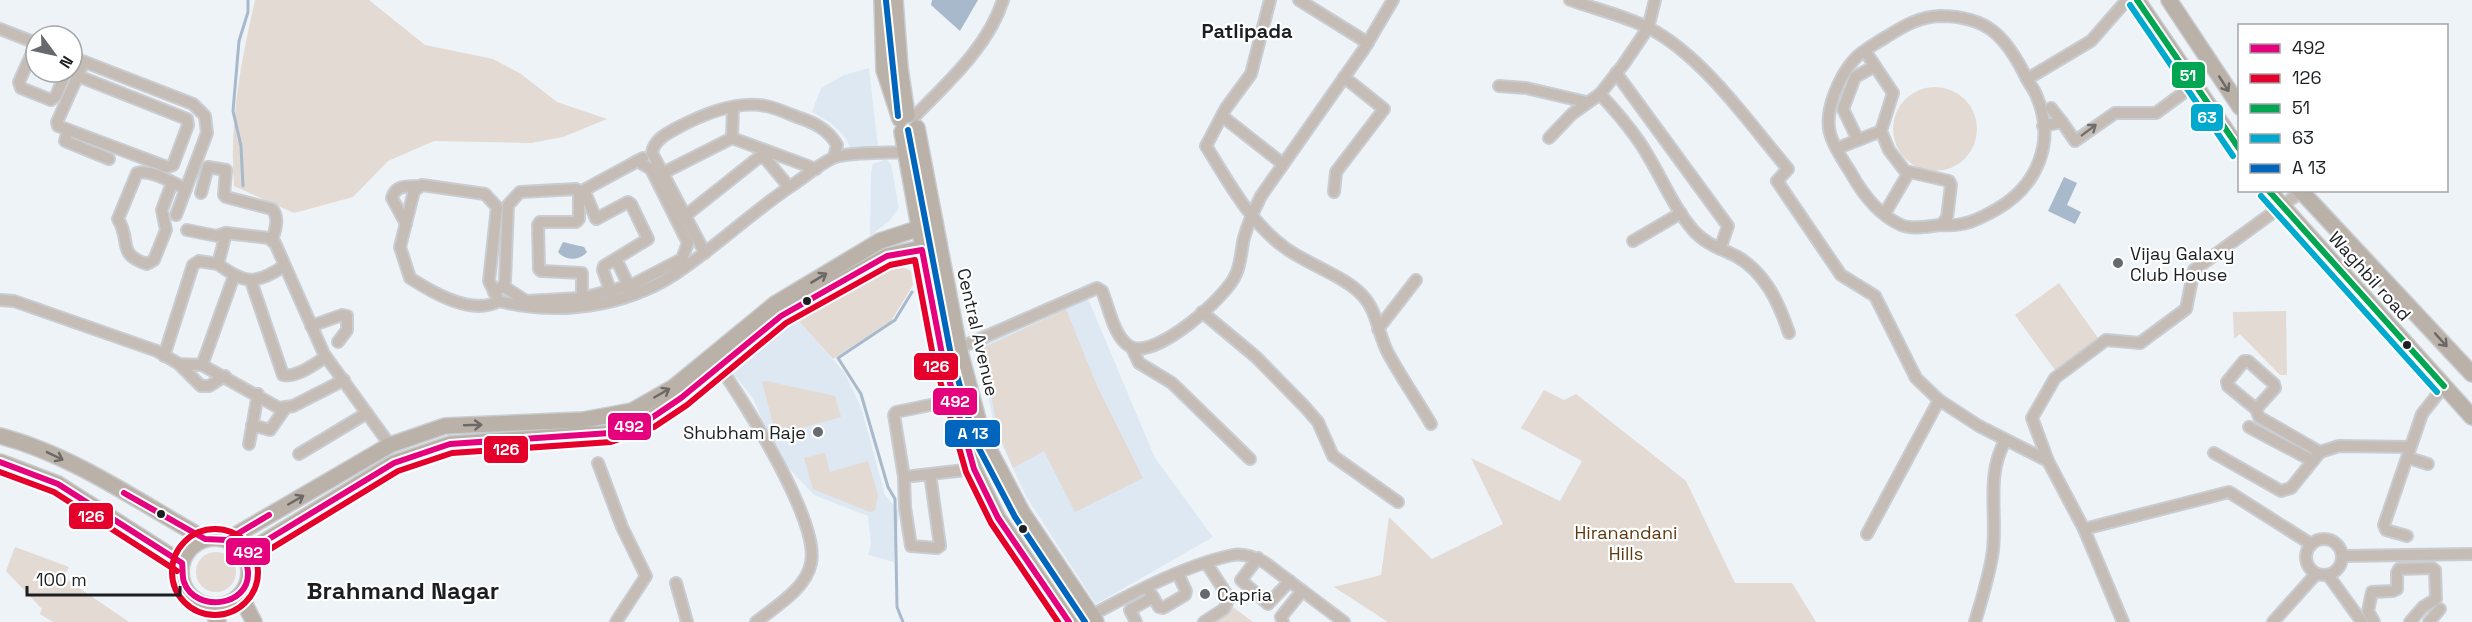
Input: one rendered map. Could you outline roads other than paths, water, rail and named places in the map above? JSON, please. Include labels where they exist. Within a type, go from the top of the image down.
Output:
[{"type":"street","name":"Central Avenue","points":[[882,0],[884,70],[908,122],[906,152],[922,250],[942,354],[974,469],[998,518],[1069,622]]},
{"type":"street","name":"Central Avenue","points":[[896,0],[900,68],[908,122],[935,224],[959,348],[983,438],[1022,512],[1089,620]]},
{"type":"street","points":[[908,122],[948,82],[984,39],[1003,0]]},
{"type":"street","points":[[1270,0],[1251,74],[1222,116],[1206,146],[1250,217],[1284,248],[1357,289],[1372,309],[1388,353],[1431,424]]},
{"type":"street","points":[[1299,0],[1368,43]]},
{"type":"street","points":[[1132,348],[1146,349],[1162,343],[1202,312],[1236,275],[1250,217],[1283,164],[1368,43],[1393,0]]},
{"type":"street","points":[[1570,0],[1648,28],[1672,42],[1701,69],[1788,169],[1777,181],[1841,275],[1875,296],[1916,378],[1939,400],[2005,441],[2048,461]]},
{"type":"street","points":[[1549,138],[1586,102],[1600,94],[1648,28],[1655,0]]},
{"type":"street","points":[[2027,80],[2091,41],[2127,0]]},
{"type":"street","points":[[2137,0],[2238,148]]},
{"type":"street","points":[[2169,0],[2238,104]]},
{"type":"street","points":[[1940,16],[1983,23],[2002,37],[2027,80],[2038,97],[2043,126],[2042,153],[2031,180],[2012,200],[1977,221],[1956,226],[1910,227],[1900,225],[1862,193],[1829,132],[1831,107],[1839,84],[1853,60],[1914,20],[1940,16]]},
{"type":"street","points":[[0,29],[24,38]]},
{"type":"street","points":[[1865,51],[1893,93],[1881,131],[1901,168],[1909,172],[1949,180],[1951,185],[1947,218],[1941,225]]},
{"type":"street","points":[[84,62],[193,104],[206,116],[207,134],[176,215]]},
{"type":"street","points":[[1858,140],[1843,109],[1855,77],[1875,66]]},
{"type":"street","points":[[24,73],[19,82],[21,88],[51,100],[56,96],[61,84]]},
{"type":"street","points":[[1616,73],[1728,226],[1720,249]]},
{"type":"street","points":[[1334,192],[1336,171],[1384,109],[1344,77]]},
{"type":"street","points":[[74,84],[57,122],[58,126],[167,167],[173,165],[189,125],[187,119],[84,78]]},
{"type":"street","points":[[2051,108],[2075,141],[2115,114],[2156,113],[2194,85]]},
{"type":"street","points":[[1499,86],[1526,88],[1586,102]]},
{"type":"street","points":[[1600,94],[1638,140],[1693,231],[1706,242],[1752,266],[1781,310],[1790,333]]},
{"type":"street","points":[[705,253],[652,153],[653,145],[666,134],[700,116],[733,107],[765,105],[812,122],[831,135],[837,145],[834,157]]},
{"type":"street","points":[[732,138],[733,107]]},
{"type":"street","points":[[1222,116],[1283,164]]},
{"type":"street","points":[[2043,126],[2062,122]]},
{"type":"street","points":[[68,130],[65,141],[109,159]]},
{"type":"street","points":[[1838,148],[1881,131]]},
{"type":"street","points":[[663,173],[732,138],[816,169]]},
{"type":"street","points":[[406,224],[392,198],[399,187],[421,186],[485,194],[493,200],[497,207],[489,280],[498,293],[544,309],[581,307],[672,276],[705,253],[754,211],[834,157],[906,152]]},
{"type":"street","points":[[612,296],[603,270],[604,266],[648,238],[631,204],[628,202],[596,219],[584,190],[652,153]]},
{"type":"street","points":[[685,216],[758,158],[765,158],[789,187]]},
{"type":"street","points":[[498,293],[526,301],[612,296],[682,259],[688,243],[651,169],[638,161]]},
{"type":"street","points":[[201,193],[208,167],[226,170],[224,195],[226,197],[272,209],[275,213],[277,220],[272,241],[311,326],[327,357],[370,417],[373,429],[387,446]]},
{"type":"street","points":[[172,183],[162,210],[166,230],[154,260],[147,264],[132,259],[128,253],[123,227],[118,219],[137,173],[143,171],[172,183],[186,189]]},
{"type":"street","points":[[1886,213],[1909,172]]},
{"type":"street","points":[[421,186],[414,191],[400,247],[410,278],[447,298],[484,307],[498,293],[508,205],[517,194],[576,189],[579,191],[579,219],[576,222],[540,222],[538,225],[539,268],[542,271],[582,273],[582,298]]},
{"type":"street","name":"Waghbil road","points":[[2270,192],[2472,417]]},
{"type":"street","points":[[2123,622],[2084,529],[2048,461],[2032,418],[2055,378],[2106,340],[2140,343],[2186,309],[2194,270],[2300,192]]},
{"type":"street","name":"Waghbil road","points":[[2302,192],[2472,374]]},
{"type":"street","points":[[1633,241],[1681,213]]},
{"type":"street","points":[[0,436],[32,445],[73,465],[205,539],[227,540],[387,446],[446,426],[634,417],[650,419],[681,398],[719,366],[775,304],[880,241],[935,224]]},
{"type":"street","points":[[187,230],[217,236],[226,233],[272,241]]},
{"type":"street","points":[[218,264],[226,233]]},
{"type":"street","points":[[244,554],[394,463],[450,444],[610,433],[752,331],[887,256],[922,250],[939,244]]},
{"type":"street","points":[[616,259],[629,286]]},
{"type":"street","points":[[164,356],[193,265],[199,261],[218,264],[234,276],[251,281],[269,277],[284,266]]},
{"type":"street","points":[[202,364],[234,276]]},
{"type":"street","points":[[1378,329],[1416,280]]},
{"type":"street","points":[[251,281],[283,375],[304,371],[327,357]]},
{"type":"street","points":[[959,348],[1097,288],[1102,291],[1121,339],[1132,348],[1139,363],[1172,383],[1250,459]]},
{"type":"street","points":[[0,300],[14,301],[153,349],[179,364],[201,386],[209,386],[225,376]]},
{"type":"street","points":[[1202,312],[1256,357],[1305,407],[1318,422],[1333,456],[1398,502]]},
{"type":"street","points":[[311,326],[342,315],[347,316],[347,330],[338,342]]},
{"type":"street","points":[[2256,409],[2275,388],[2274,384],[2244,361],[2227,382],[2256,409],[2259,417],[2320,452]]},
{"type":"street","points":[[179,364],[202,364],[279,408],[344,380]]},
{"type":"street","points":[[719,366],[745,404],[765,441],[802,514],[812,546],[811,563],[804,579],[795,591],[756,622]]},
{"type":"street","points":[[2407,536],[2386,530],[2384,525],[2422,414],[2444,386]]},
{"type":"street","points":[[249,444],[258,394]]},
{"type":"street","points":[[930,474],[940,546],[937,548],[911,546],[904,477],[894,416],[896,412],[955,400]]},
{"type":"street","points":[[1867,534],[1939,400]]},
{"type":"street","points":[[252,425],[270,430],[285,407]]},
{"type":"street","points":[[299,454],[370,417]]},
{"type":"street","points":[[2249,427],[2313,461]]},
{"type":"street","points":[[1975,622],[1993,551],[1992,479],[1995,460],[2005,441]]},
{"type":"street","points":[[2214,453],[2281,491],[2291,488],[2320,452],[2339,446],[2411,443]]},
{"type":"street","points":[[2404,484],[2412,459],[2411,443]]},
{"type":"street","points":[[2412,459],[2428,464]]},
{"type":"street","points":[[0,462],[58,484],[182,563]]},
{"type":"street","points":[[598,463],[622,528],[646,576],[616,622]]},
{"type":"street","points":[[904,477],[974,469]]},
{"type":"street","points":[[2084,529],[2229,492],[2311,544]]},
{"type":"street","points":[[205,539],[187,552],[182,563],[183,585],[198,602],[209,606],[220,606],[240,595],[249,575],[244,554],[227,540]]},
{"type":"street","points":[[2274,622],[2322,574],[2338,569],[2343,556],[2340,548],[2332,541],[2321,539],[2311,544],[2306,555],[2308,566],[2322,574],[2362,622]]},
{"type":"street","points":[[2343,556],[2472,554]]},
{"type":"street","points":[[1136,622],[1130,610],[1150,593],[1178,574],[1234,555],[1258,558],[1344,622]]},
{"type":"street","points":[[1258,558],[1241,580],[1268,604],[1290,581]]},
{"type":"street","points":[[1204,622],[1224,609],[1229,598],[1207,564]]},
{"type":"street","points":[[2374,622],[2368,611],[2372,592],[2397,589],[2397,573],[2400,569],[2432,568],[2435,570],[2436,599],[2423,607],[2410,622]]},
{"type":"street","points":[[1150,593],[1159,607],[1163,608],[1185,595],[1186,591],[1178,574]]},
{"type":"street","points":[[676,583],[687,622]]},
{"type":"street","points":[[1282,622],[1281,617],[1302,591]]},
{"type":"street","points":[[1089,620],[1150,593]]},
{"type":"street","points":[[240,595],[254,622]]},
{"type":"street","points":[[209,606],[218,622]]},
{"type":"street","points":[[2429,622],[2440,609]]},
{"type":"water","points":[[932,0],[978,0],[960,31],[931,5]]},
{"type":"water","points":[[2064,177],[2077,183],[2067,205],[2081,212],[2075,224],[2048,211]]},
{"type":"water","points":[[563,242],[584,247],[587,252],[577,258],[564,257],[558,252]]},
{"type":"waterway","points":[[243,186],[241,146],[233,111],[239,41],[248,12],[248,0]]},
{"type":"waterway","points":[[903,622],[897,607],[895,499],[888,487],[861,394],[838,358],[895,320],[912,292]]},
{"type":"place","name":"Vijay Galaxy Club House","points":[[2118,263]]},
{"type":"place","name":"Shubham Raje","points":[[818,432]]},
{"type":"place","name":"Capria","points":[[1205,594]]},
{"type":"district","name":"Patlipada","points":[[1247,31]]},
{"type":"district","name":"Brahmand Nagar","points":[[403,590]]},
{"type":"park label","name":"Hiranandani Hills","points":[[1626,542]]}]
